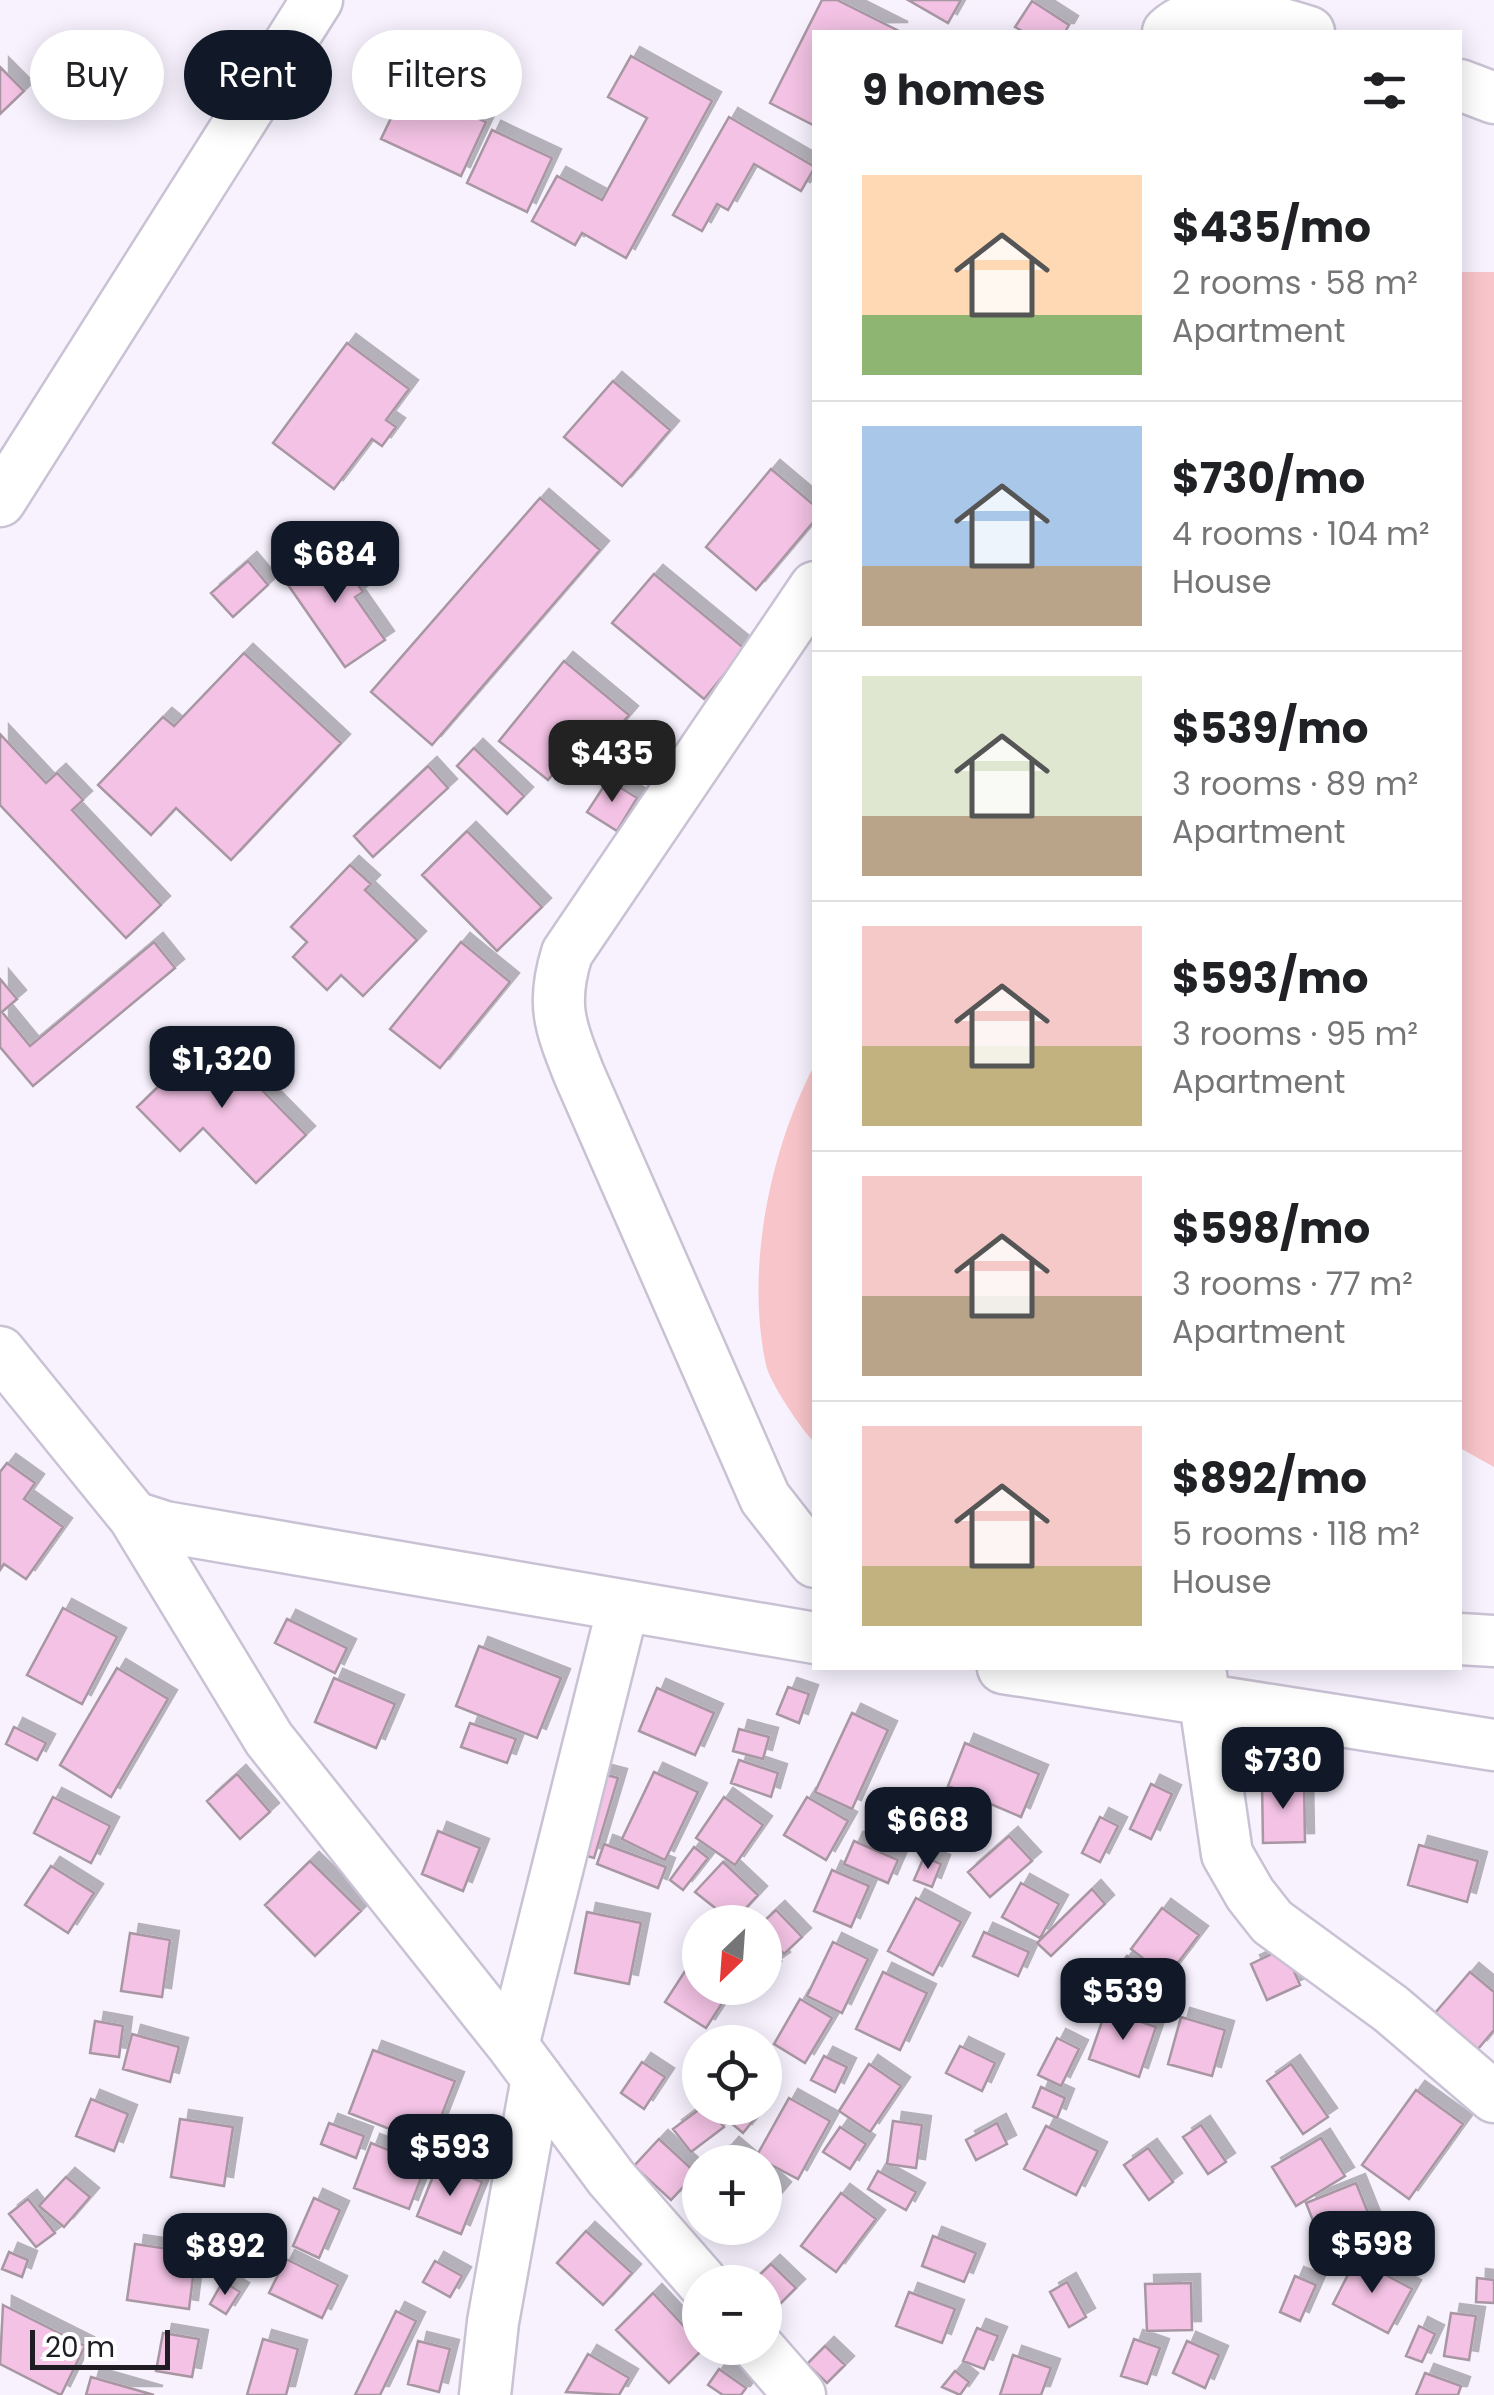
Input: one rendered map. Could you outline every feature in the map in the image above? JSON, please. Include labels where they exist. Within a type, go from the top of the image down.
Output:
[{"type":"street","points":[[0,502],[317,0]]},
{"type":"street","points":[[1169,30],[1176,21],[1203,8],[1241,9],[1302,30]]},
{"type":"street","points":[[1462,86],[1494,98]]},
{"type":"street","points":[[812,591],[566,953],[555,991],[561,1028],[579,1074],[764,1498],[812,1558]]},
{"type":"street","points":[[0,1352],[134,1517],[269,1739],[612,2178],[687,2265]]},
{"type":"street","points":[[134,1517],[165,1527],[812,1638]]},
{"type":"street","points":[[485,2395],[525,2062],[623,1607]]},
{"type":"street","points":[[1462,1639],[1494,1641]]},
{"type":"street","points":[[1029,1670],[1201,1683],[1494,1745]]},
{"type":"street","points":[[1201,1683],[1227,1854],[1250,1894],[1272,1922],[1391,2009],[1494,2098]]},
{"type":"street","points":[[774,2365],[800,2395]]},
{"type":"shaded area","points":[[1462,272],[1494,272],[1494,1467],[1462,1449]]},
{"type":"shaded area","points":[[812,1070],[812,1439],[787,1406],[766,1365],[758,1289],[760,1250],[774,1171]]},
{"type":"building","points":[[822,0],[837,0],[897,30],[812,30],[812,124],[770,103]]},
{"type":"building","points":[[908,0],[961,0],[948,23]]},
{"type":"building","points":[[1032,1],[1069,25],[1066,30],[1015,27]]},
{"type":"building","points":[[631,56],[712,101],[626,258],[582,233],[575,245],[532,221],[557,176],[602,200],[647,118],[608,97]]},
{"type":"building","points":[[0,67],[24,91],[0,114]]},
{"type":"building","points":[[729,117],[812,165],[801,191],[754,164],[728,210],[717,204],[702,231],[673,215]]},
{"type":"building","points":[[390,120],[486,122],[461,176],[381,139]]},
{"type":"building","points":[[492,130],[552,158],[527,212],[467,183]]},
{"type":"building","points":[[347,343],[409,389],[386,420],[396,427],[382,446],[372,439],[334,489],[273,443]]},
{"type":"building","points":[[613,381],[670,430],[622,486],[564,437]]},
{"type":"building","points":[[771,469],[812,503],[812,524],[756,590],[706,547]]},
{"type":"building","points":[[540,498],[600,550],[432,745],[371,692]]},
{"type":"building","points":[[331,546],[363,592],[355,597],[385,640],[345,667],[284,579]]},
{"type":"building","points":[[248,561],[268,585],[233,617],[211,593]]},
{"type":"building","points":[[654,574],[745,649],[704,699],[612,623]]},
{"type":"building","points":[[244,653],[341,743],[231,860],[176,808],[151,835],[98,785],[163,717],[174,726]]},
{"type":"building","points":[[564,661],[629,715],[600,749],[584,736],[548,780],[499,741]]},
{"type":"building","points":[[0,734],[46,783],[57,773],[83,800],[72,810],[161,905],[126,938],[0,805]]},
{"type":"building","points":[[474,748],[524,796],[507,814],[457,766]]},
{"type":"building","points":[[428,766],[448,788],[373,857],[354,836]]},
{"type":"building","points":[[608,780],[637,798],[617,831],[587,812]]},
{"type":"building","points":[[467,831],[542,907],[497,951],[422,875]]},
{"type":"building","points":[[350,865],[371,884],[365,890],[417,940],[363,996],[341,975],[327,990],[293,957],[307,942],[291,927]]},
{"type":"building","points":[[154,942],[175,968],[33,1086],[0,1047],[0,979],[17,999],[2,1012],[30,1046]]},
{"type":"building","points":[[461,942],[510,982],[440,1068],[390,1029]]},
{"type":"building","points":[[210,1037],[306,1135],[256,1183],[203,1128],[180,1151],[137,1107]]},
{"type":"building","points":[[7,1463],[35,1483],[24,1499],[63,1527],[26,1579],[4,1564],[0,1570],[0,1472]]},
{"type":"building","points":[[63,1608],[117,1637],[82,1704],[27,1675]]},
{"type":"building","points":[[287,1619],[347,1648],[335,1673],[275,1643]]},
{"type":"building","points":[[479,1646],[561,1678],[537,1738],[456,1706]]},
{"type":"building","points":[[117,1668],[168,1699],[111,1797],[60,1765]]},
{"type":"building","points":[[334,1678],[395,1704],[376,1748],[315,1722]]},
{"type":"building","points":[[788,1687],[809,1694],[799,1723],[777,1714]]},
{"type":"building","points":[[657,1688],[714,1713],[695,1755],[639,1731]]},
{"type":"building","points":[[852,1713],[888,1730],[852,1809],[815,1792]]},
{"type":"building","points":[[470,1723],[516,1739],[507,1763],[461,1747]]},
{"type":"building","points":[[14,1727],[46,1743],[37,1760],[6,1744]]},
{"type":"building","points":[[739,1729],[769,1737],[763,1759],[733,1751]]},
{"type":"building","points":[[965,1743],[1039,1774],[1021,1817],[948,1786]]},
{"type":"building","points":[[739,1760],[778,1773],[771,1797],[731,1783]]},
{"type":"building","points":[[654,1772],[698,1792],[665,1860],[622,1839]]},
{"type":"building","points":[[599,1773],[618,1778],[594,1858],[576,1853]]},
{"type":"building","points":[[237,1774],[270,1812],[240,1839],[207,1801]]},
{"type":"building","points":[[1262,1782],[1304,1782],[1305,1842],[1263,1843]]},
{"type":"building","points":[[1151,1784],[1172,1794],[1151,1839],[1130,1829]]},
{"type":"building","points":[[53,1797],[110,1826],[91,1863],[34,1833]]},
{"type":"building","points":[[724,1797],[763,1825],[735,1865],[696,1838]]},
{"type":"building","points":[[807,1797],[848,1821],[826,1860],[784,1835]]},
{"type":"building","points":[[933,1813],[949,1819],[938,1844],[922,1837]]},
{"type":"building","points":[[1100,1817],[1118,1826],[1100,1862],[1082,1853]]},
{"type":"building","points":[[438,1831],[480,1848],[463,1891],[422,1874]]},
{"type":"building","points":[[1009,1836],[1032,1861],[990,1897],[968,1872]]},
{"type":"building","points":[[854,1841],[898,1860],[888,1883],[844,1864]]},
{"type":"building","points":[[604,1844],[666,1867],[658,1888],[597,1864]]},
{"type":"building","points":[[1419,1845],[1478,1861],[1467,1902],[1408,1885]]},
{"type":"building","points":[[694,1847],[708,1858],[683,1890],[670,1880]]},
{"type":"building","points":[[924,1857],[941,1864],[932,1887],[914,1880]]},
{"type":"building","points":[[310,1861],[361,1911],[315,1956],[265,1905]]},
{"type":"building","points":[[723,1862],[758,1895],[749,1905],[711,1905],[695,1892]]},
{"type":"building","points":[[51,1866],[94,1893],[68,1933],[25,1905]]},
{"type":"building","points":[[832,1870],[869,1886],[851,1927],[814,1911]]},
{"type":"building","points":[[1021,1883],[1059,1904],[1040,1938],[1002,1917]]},
{"type":"building","points":[[1092,1889],[1105,1904],[1051,1956],[1037,1943]]},
{"type":"building","points":[[916,1898],[961,1922],[933,1975],[888,1951]]},
{"type":"building","points":[[1162,1908],[1199,1935],[1167,1977],[1131,1949]]},
{"type":"building","points":[[587,1912],[641,1923],[629,1984],[575,1973]]},
{"type":"building","points":[[782,1916],[802,1937],[782,1952]]},
{"type":"building","points":[[984,1932],[1029,1952],[1018,1976],[973,1956]]},
{"type":"building","points":[[130,1933],[170,1940],[162,1997],[121,1991]]},
{"type":"building","points":[[833,1942],[868,1959],[842,2013],[807,1996]]},
{"type":"building","points":[[1284,1948],[1300,1985],[1267,2000],[1251,1964]]},
{"type":"building","points":[[1127,1956],[1156,1976],[1145,1992],[1116,1971]]},
{"type":"building","points":[[883,1972],[927,1993],[900,2050],[856,2029]]},
{"type":"building","points":[[1470,1972],[1494,1992],[1494,2030],[1478,2049],[1435,2013]]},
{"type":"building","points":[[682,1976],[682,2005],[721,2005],[708,2025],[701,2025],[665,2002]]},
{"type":"building","points":[[800,1999],[832,2018],[805,2063],[782,2049],[782,2030]]},
{"type":"building","points":[[1106,2010],[1156,2027],[1139,2077],[1089,2059]]},
{"type":"building","points":[[1181,2017],[1225,2030],[1212,2076],[1168,2064]]},
{"type":"building","points":[[95,2021],[123,2026],[119,2057],[90,2053]]},
{"type":"building","points":[[132,2034],[179,2047],[170,2082],[123,2069]]},
{"type":"building","points":[[1057,2038],[1079,2049],[1061,2086],[1038,2075]]},
{"type":"building","points":[[960,2046],[995,2063],[982,2091],[946,2073]]},
{"type":"building","points":[[373,2050],[455,2081],[430,2145],[349,2113]]},
{"type":"building","points":[[824,2056],[847,2067],[835,2092],[811,2080]]},
{"type":"building","points":[[642,2062],[665,2077],[644,2109],[621,2093]]},
{"type":"building","points":[[869,2064],[901,2086],[870,2132],[839,2111]]},
{"type":"building","points":[[1291,2064],[1328,2117],[1303,2134],[1267,2081]]},
{"type":"building","points":[[1041,2087],[1065,2098],[1057,2118],[1033,2107]]},
{"type":"building","points":[[1416,2090],[1463,2124],[1409,2199],[1362,2165]]},
{"type":"building","points":[[789,2098],[830,2121],[798,2179],[782,2171],[782,2145],[763,2145],[774,2125],[782,2125],[782,2111]]},
{"type":"building","points":[[91,2099],[128,2114],[114,2151],[76,2136]]},
{"type":"building","points":[[180,2119],[233,2127],[224,2186],[171,2177]]},
{"type":"building","points":[[893,2121],[922,2125],[916,2168],[887,2164]]},
{"type":"building","points":[[682,2122],[724,2127],[700,2145],[686,2145],[673,2129]]},
{"type":"building","points":[[329,2123],[364,2136],[356,2158],[321,2144]]},
{"type":"building","points":[[997,2123],[1007,2144],[976,2160],[966,2140]]},
{"type":"building","points":[[734,2125],[749,2125],[743,2133]]},
{"type":"building","points":[[1201,2125],[1226,2162],[1208,2174],[1183,2137]]},
{"type":"building","points":[[1046,2126],[1098,2151],[1076,2195],[1024,2169]]},
{"type":"building","points":[[840,2127],[866,2144],[850,2169],[823,2152]]},
{"type":"building","points":[[1321,2138],[1345,2176],[1296,2206],[1272,2167]]},
{"type":"building","points":[[659,2139],[682,2160],[682,2188],[671,2200],[634,2166]]},
{"type":"building","points":[[371,2143],[426,2165],[409,2209],[354,2188]]},
{"type":"building","points":[[1148,2148],[1173,2182],[1149,2200],[1124,2165]]},
{"type":"building","points":[[438,2164],[482,2182],[461,2234],[417,2216]]},
{"type":"building","points":[[878,2171],[916,2192],[906,2210],[868,2189]]},
{"type":"building","points":[[66,2177],[90,2197],[64,2227],[39,2206]]},
{"type":"building","points":[[1356,2183],[1377,2235],[1327,2256],[1306,2203]]},
{"type":"building","points":[[841,2193],[876,2219],[836,2272],[801,2246]]},
{"type":"building","points":[[314,2198],[340,2210],[319,2258],[293,2246]]},
{"type":"building","points":[[28,2199],[55,2233],[36,2247],[9,2214]]},
{"type":"building","points":[[586,2231],[632,2273],[603,2305],[557,2263]]},
{"type":"building","points":[[933,2236],[976,2253],[964,2282],[922,2266]]},
{"type":"building","points":[[135,2244],[196,2253],[189,2309],[127,2300]]},
{"type":"building","points":[[9,2252],[28,2260],[22,2277],[2,2269]]},
{"type":"building","points":[[286,2259],[338,2285],[322,2318],[269,2293]]},
{"type":"building","points":[[1356,2259],[1412,2289],[1388,2333],[1333,2304]]},
{"type":"building","points":[[435,2261],[462,2276],[450,2297],[423,2282]]},
{"type":"building","points":[[782,2275],[796,2288],[782,2302]]},
{"type":"building","points":[[1295,2276],[1316,2285],[1300,2321],[1280,2312]]},
{"type":"building","points":[[1477,2278],[1494,2280],[1494,2303],[1476,2302]]},
{"type":"building","points":[[223,2281],[240,2292],[226,2314],[210,2304]]},
{"type":"building","points":[[1067,2282],[1086,2317],[1069,2327],[1050,2292]]},
{"type":"building","points":[[1191,2283],[1192,2330],[1147,2331],[1145,2284]]},
{"type":"building","points":[[909,2292],[955,2309],[942,2343],[896,2326]]},
{"type":"building","points":[[653,2293],[682,2324],[682,2365],[687,2365],[669,2383],[616,2330]]},
{"type":"building","points":[[3,2305],[85,2346],[61,2395],[0,2364]]},
{"type":"building","points":[[396,2311],[416,2321],[380,2395],[355,2395]]},
{"type":"building","points":[[1451,2313],[1476,2316],[1469,2360],[1444,2356]]},
{"type":"building","points":[[1419,2326],[1435,2334],[1422,2362],[1406,2356]]},
{"type":"building","points":[[977,2328],[998,2336],[984,2369],[963,2361]]},
{"type":"building","points":[[163,2333],[199,2339],[192,2377],[156,2371]]},
{"type":"building","points":[[263,2339],[298,2349],[286,2395],[247,2395]]},
{"type":"building","points":[[1134,2339],[1160,2348],[1147,2384],[1121,2376]]},
{"type":"building","points":[[418,2341],[450,2349],[439,2392],[408,2384]]},
{"type":"building","points":[[1187,2341],[1219,2355],[1205,2388],[1173,2373]]},
{"type":"building","points":[[825,2346],[845,2365],[827,2383],[807,2364]]},
{"type":"building","points":[[588,2354],[629,2378],[619,2395],[566,2392]]},
{"type":"building","points":[[1013,2355],[1051,2368],[1041,2395],[1000,2395]]},
{"type":"building","points":[[719,2369],[746,2388],[741,2395],[723,2395],[708,2385]]},
{"type":"building","points":[[955,2371],[969,2382],[960,2395],[942,2387]]},
{"type":"building","points":[[1425,2373],[1461,2386],[1458,2395],[1416,2395]]},
{"type":"building","points":[[91,2377],[154,2395],[86,2395]]}]
